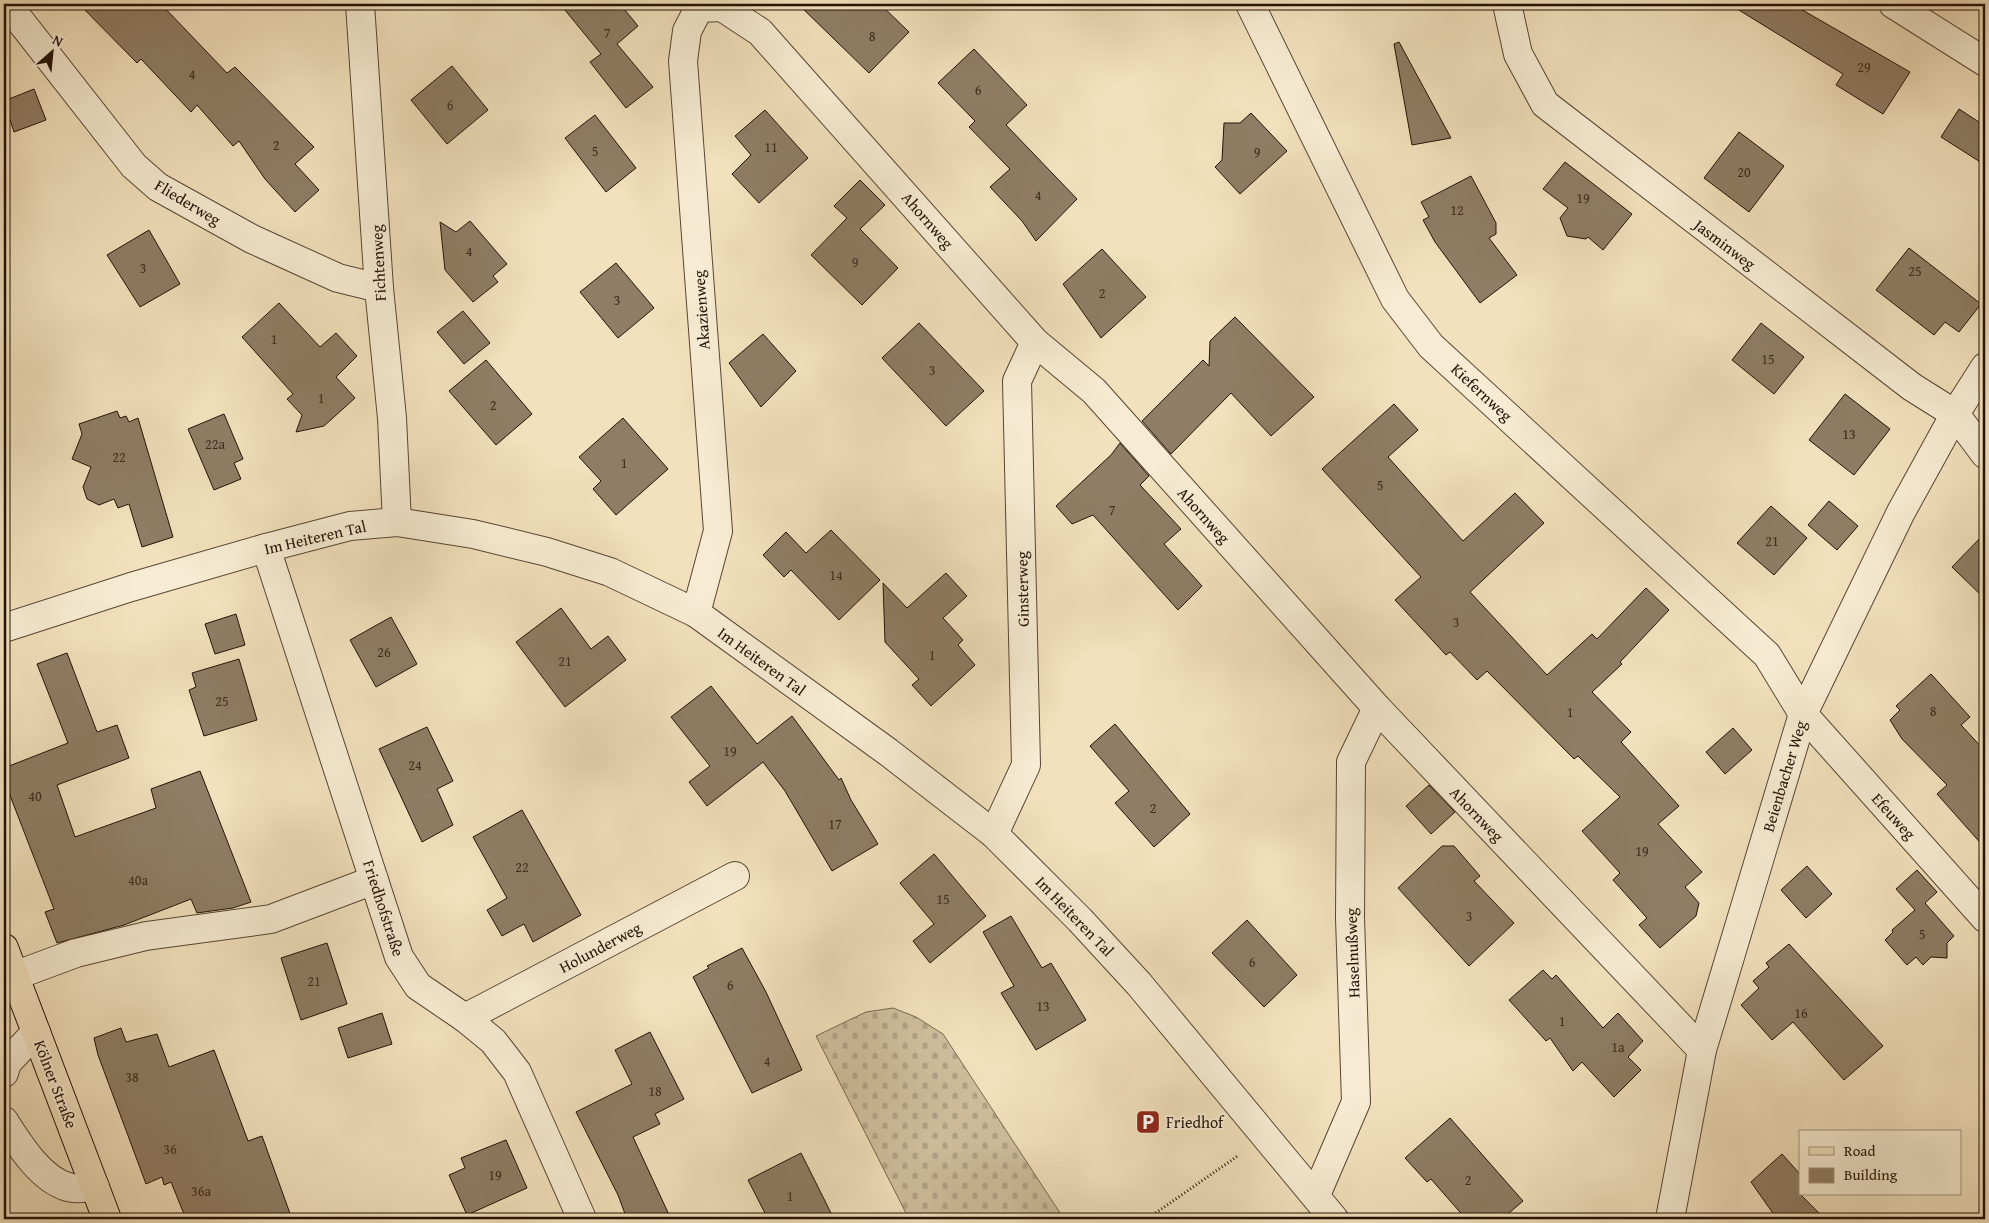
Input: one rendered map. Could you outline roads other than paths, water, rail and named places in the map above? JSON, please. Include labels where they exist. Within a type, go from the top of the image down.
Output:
[{"type":"main road","name":"Kölner Straße","points":[[4,948],[107,1219]]},
{"type":"street","name":"Fliederweg","points":[[7,4],[134,166],[158,187],[252,239],[338,278],[379,288]]},
{"type":"street","name":"Fichtenweg","points":[[360,4],[379,288],[392,418],[397,522]]},
{"type":"street","name":"Kiefernweg","points":[[1250,4],[1396,298],[1431,346],[1767,655],[1803,714]]},
{"type":"street","name":"Jasminweg","points":[[1507,4],[1518,54],[1545,104],[1912,387],[1955,414],[1985,454]]},
{"type":"street","points":[[1893,4],[1985,62]]},
{"type":"street","name":"Ahornweg","points":[[698,6],[722,7],[742,17],[760,32],[1035,342],[1094,391],[1377,708],[1702,1050]]},
{"type":"street","name":"Akazienweg","points":[[696,613],[718,531],[683,61],[687,31],[698,6]]},
{"type":"street","name":"Ginsterweg","points":[[994,834],[1026,765],[1017,381],[1035,342]]},
{"type":"street","name":"Beienbacher Weg","points":[[1670,1219],[1702,1050],[1803,714],[1900,512],[1955,414],[1985,366]]},
{"type":"street","name":"Im Heiteren Tal","points":[[4,628],[131,587],[350,526],[397,522],[472,534],[547,552],[610,572],[696,613],[888,752],[994,834],[1080,920],[1139,984],[1334,1219]]},
{"type":"street","name":"Friedhofstraße","points":[[266,548],[398,957],[418,986],[465,1018],[493,1041],[517,1072],[582,1219]]},
{"type":"street","name":"Haselnußweg","points":[[1316,1195],[1356,1102],[1350,918],[1351,762],[1377,708]]},
{"type":"street","name":"Efeuweg","points":[[1803,714],[1985,918]]},
{"type":"street","name":"Holunderweg","points":[[465,1018],[735,876]]},
{"type":"street","points":[[14,976],[76,953],[146,936],[271,919],[374,880]]},
{"type":"street","points":[[4,1073],[7,1063],[36,1032]]},
{"type":"street","points":[[4,1121],[20,1145],[47,1176],[68,1188],[95,1187]]},
{"type":"place","name":"Friedhof","points":[[1148,1122]]}]
